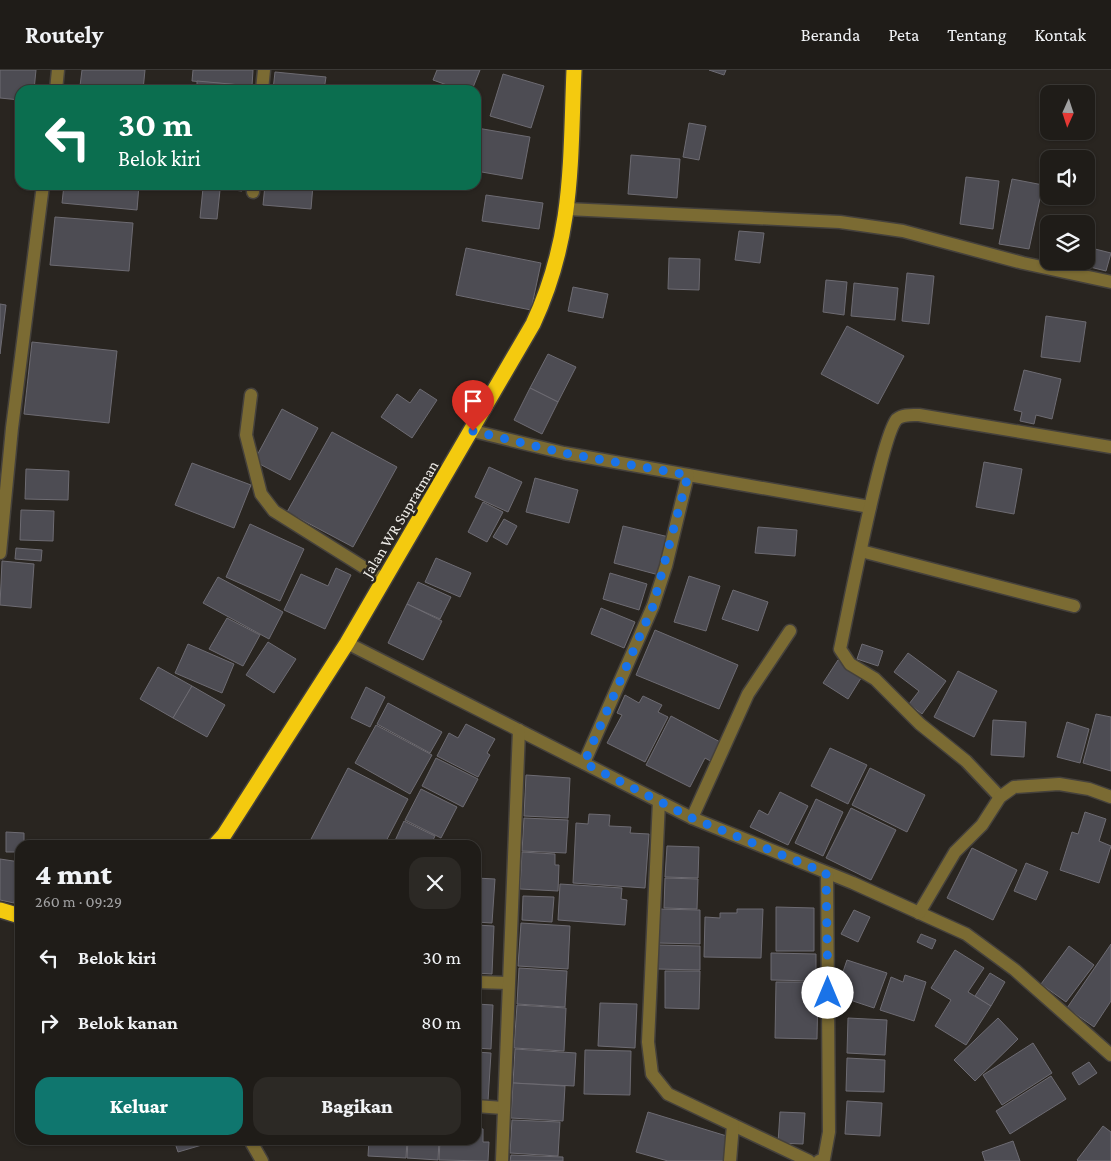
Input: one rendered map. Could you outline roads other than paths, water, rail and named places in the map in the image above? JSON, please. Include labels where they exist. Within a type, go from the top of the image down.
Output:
[{"type":"highway","name":"Jalan WR Supratman","points":[[220,840],[347,643],[473,431],[533,324],[545,298],[562,244],[567,209],[571,168],[574,70]]},
{"type":"highway","points":[[0,910],[15,914]]},
{"type":"street","points":[[56,85],[58,70]]},
{"type":"street","points":[[262,85],[264,70]]},
{"type":"street","points":[[0,553],[12,428],[42,190]]},
{"type":"street","points":[[567,209],[840,222],[903,231],[1023,263],[1111,282]]},
{"type":"street","points":[[251,395],[246,435],[260,494],[274,511],[384,580]]},
{"type":"street","points":[[1000,797],[966,761],[920,724],[875,679],[850,664],[840,649],[870,507],[891,432],[896,420],[903,416],[919,415],[1111,447]]},
{"type":"street","points":[[473,431],[564,453],[870,507]]},
{"type":"street","points":[[584,763],[653,606],[688,475]]},
{"type":"street","points":[[861,551],[1074,606]]},
{"type":"street","points":[[692,818],[748,694],[790,631]]},
{"type":"street","points":[[347,643],[692,818],[826,873],[966,934],[1015,970],[1111,1055]]},
{"type":"street","points":[[502,1161],[519,730]]},
{"type":"street","points":[[919,913],[954,852],[982,825],[1000,797],[1014,787],[1059,784],[1089,789],[1111,797]]},
{"type":"street","points":[[659,801],[648,1000],[648,1042],[652,1074],[668,1094],[809,1161]]},
{"type":"street","points":[[818,1161],[824,1159],[827,1152],[829,1132],[826,873]]},
{"type":"street","points":[[481,982],[508,983]]},
{"type":"street","points":[[481,1106],[503,1108]]},
{"type":"street","points":[[730,1161],[733,1125]]},
{"type":"street","points":[[253,1145],[262,1161]]}]
